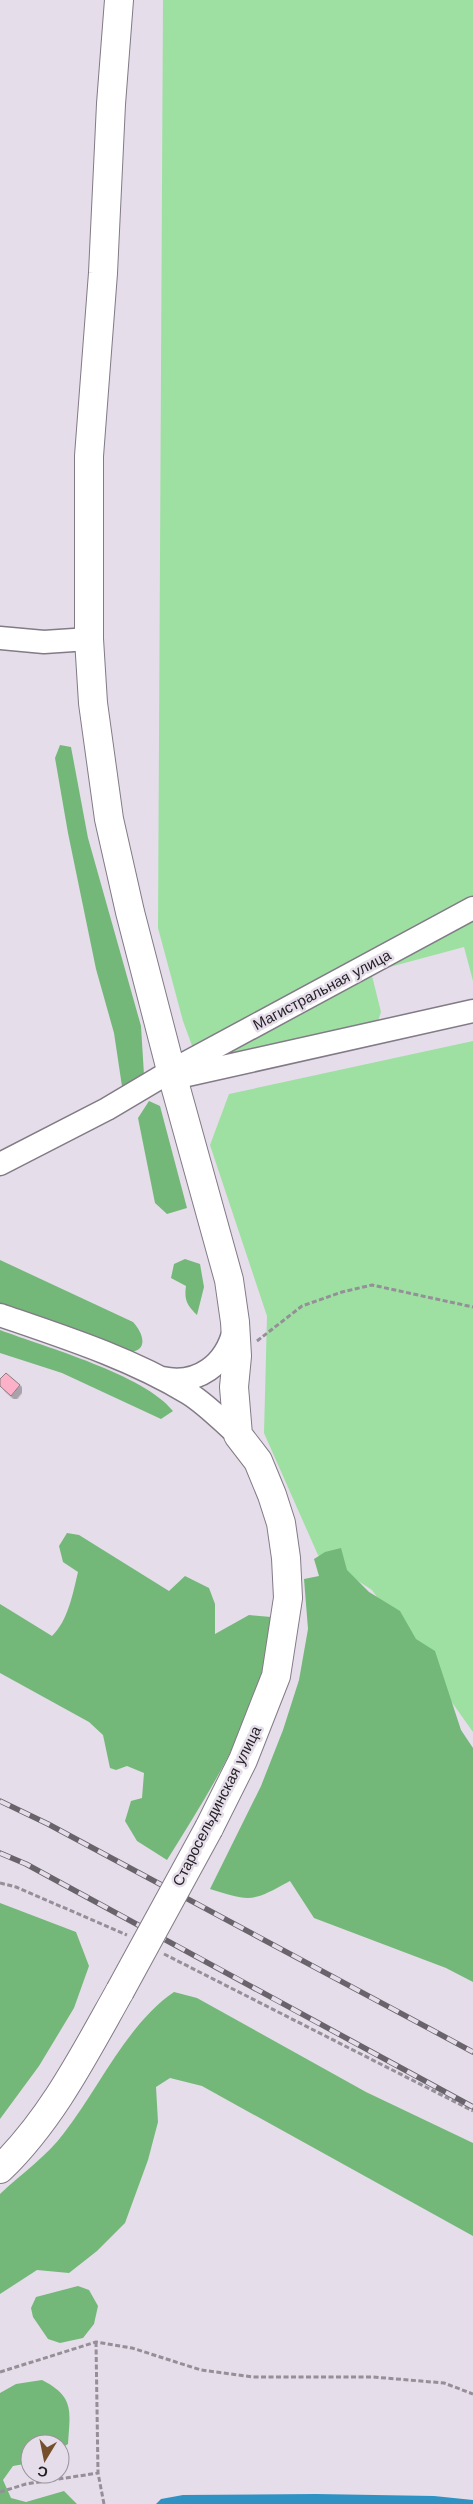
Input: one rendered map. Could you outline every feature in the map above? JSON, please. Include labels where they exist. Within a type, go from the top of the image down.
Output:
[{"type":"main road","points":[[118,0],[103,272],[88,456],[89,639],[95,721],[109,820],[172,1075],[229,1280],[236,1322],[234,1387],[238,1435]]},
{"type":"main road","name":"Старосельдинская улица","points":[[0,2169],[19,2150],[67,2084],[120,1991],[244,1760],[276,1676],[288,1598],[286,1558],[281,1523],[258,1462],[238,1435]]},
{"type":"street","points":[[0,638],[44,642],[89,639]]},
{"type":"street","name":"Магистральная улица","points":[[0,1164],[172,1075],[473,908]]},
{"type":"street","points":[[172,1075],[473,1011]]},
{"type":"street","name":"Старосельдинская улица","points":[[0,1315],[71,1340],[156,1376],[189,1394],[238,1435]]},
{"type":"street","points":[[156,1376],[181,1380],[200,1374],[218,1363],[231,1343],[236,1322]]},
{"type":"path","points":[[236,1356],[302,1306],[342,1292],[372,1285],[473,1307]]},
{"type":"path","points":[[0,1883],[16,1887],[135,1939]]},
{"type":"path","points":[[162,1953],[473,2110]]},
{"type":"path","points":[[96,2342],[98,2473],[104,2504]]},
{"type":"path","points":[[0,2372],[96,2342],[132,2348],[201,2370],[253,2377],[373,2377],[444,2383],[473,2394]]},
{"type":"path","points":[[0,2492],[26,2484],[98,2473]]},
{"type":"green space","points":[[163,0],[473,0],[473,981],[464,947],[371,972],[381,1012],[378,1021],[198,1062],[183,1021],[158,928]]},
{"type":"green space","points":[[60,745],[71,747],[88,838],[141,1026],[144,1075],[123,1093],[114,1033],[96,969],[68,833],[55,758]]},
{"type":"green space","points":[[473,1041],[473,1732],[372,1590],[318,1555],[264,1433],[267,1316],[210,1145],[229,1094]]},
{"type":"green space","points":[[149,1101],[160,1106],[187,1208],[167,1214],[155,1203],[138,1118]]},
{"type":"green space","points":[[185,1259],[200,1264],[204,1287],[197,1315],[187,1302],[185,1295],[186,1286],[171,1278],[174,1264]]},
{"type":"green space","points":[[0,1260],[133,1322],[141,1334],[142,1344],[140,1348],[130,1352],[115,1349],[57,1324],[0,1303]]},
{"type":"green space","points":[[0,1330],[93,1363],[118,1374],[159,1398],[173,1411],[161,1419],[62,1373],[0,1353]]},
{"type":"green space","points":[[67,1533],[79,1535],[169,1591],[185,1576],[209,1588],[215,1604],[215,1634],[249,1615],[271,1617],[264,1668],[251,1708],[218,1775],[167,1860],[137,1841],[125,1821],[131,1801],[142,1798],[144,1773],[127,1766],[116,1770],[110,1768],[103,1735],[89,1722],[0,1673],[0,1604],[52,1636],[58,1630],[66,1615],[78,1572],[63,1562],[59,1546]]},
{"type":"green space","points":[[341,1548],[347,1570],[369,1592],[400,1611],[416,1639],[435,1651],[461,1730],[473,1748],[473,1982],[446,1968],[314,1918],[290,1881],[267,1893],[251,1898],[243,1898],[210,1889],[261,1786],[283,1730],[299,1680],[308,1629],[304,1579],[319,1576],[314,1559],[325,1552]]},
{"type":"green space","points":[[0,1903],[76,1932],[89,1966],[74,2008],[39,2066],[0,2119]]},
{"type":"green space","points":[[174,1992],[197,1998],[366,2092],[473,2143],[473,2236],[202,2086],[170,2078],[156,2087],[158,2122],[148,2160],[125,2223],[97,2251],[69,2273],[37,2270],[0,2294],[0,2194],[42,2157],[57,2141],[142,2021],[157,2005]]},
{"type":"green space","points":[[78,2286],[89,2290],[98,2306],[94,2324],[83,2338],[60,2343],[48,2339],[33,2317],[31,2308],[36,2297]]},
{"type":"green space","points":[[42,2380],[53,2386],[65,2399],[68,2406],[69,2422],[68,2434],[20,2434],[20,2465],[13,2466],[3,2480],[11,2498],[26,2502],[64,2491],[77,2504],[0,2504],[0,2393],[16,2384]]},
{"type":"water","points":[[316,2494],[434,2496],[473,2500],[473,2504],[156,2504],[161,2499],[183,2495]]},
{"type":"building","points":[[6,1373],[20,1385],[11,1396],[0,1386],[0,1379]]},
{"type":"railway","points":[[0,1801],[48,1824],[473,2052]]},
{"type":"railway","points":[[0,1853],[26,1864],[473,2107]]}]
